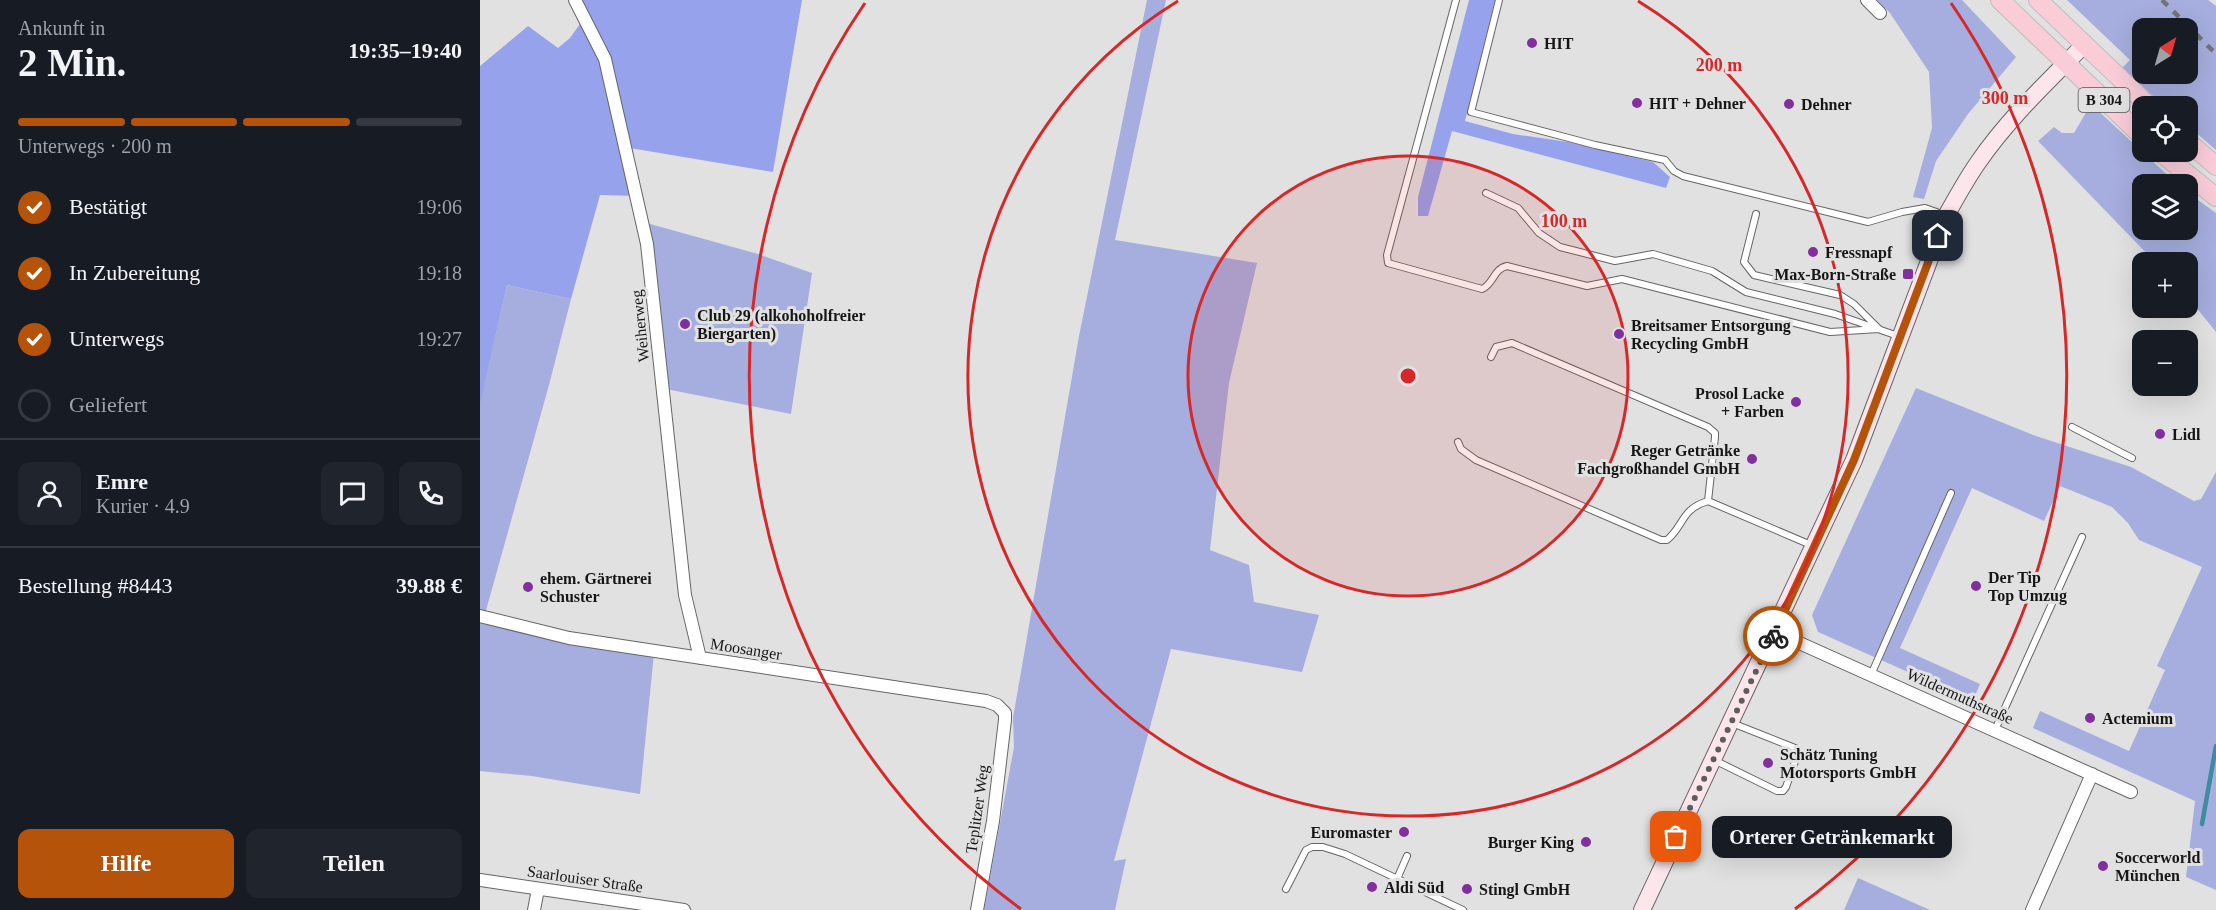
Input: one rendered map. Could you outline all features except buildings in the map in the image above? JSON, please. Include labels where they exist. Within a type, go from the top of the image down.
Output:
[{"type":"main road","name":"B 304","points":[[2000,0],[2132,127]]},
{"type":"main road","name":"B 304","points":[[2038,0],[2138,96]]},
{"type":"main road","points":[[1642,910],[1775,632],[1854,460],[1946,216],[1985,154],[2035,95],[2084,45]]},
{"type":"main road","points":[[2198,150],[2216,165]]},
{"type":"main road","points":[[2172,162],[2216,197]]},
{"type":"street","name":"Weiherweg","points":[[575,0],[605,58],[647,244],[685,595],[700,658]]},
{"type":"street","points":[[1867,0],[1880,13]]},
{"type":"street","name":"Moosanger","points":[[480,616],[569,638],[986,701],[997,705],[1005,712]]},
{"type":"street","name":"Wildermuthstraße","points":[[1775,632],[2131,792]]},
{"type":"street","name":"Teplitzer Weg","points":[[977,910],[993,821],[1005,712]]},
{"type":"street","points":[[2032,910],[2092,774]]},
{"type":"street","name":"Saarlouiser Straße","points":[[480,880],[684,910]]},
{"type":"street","points":[[534,910],[538,889]]},
{"type":"lane","points":[[1456,0],[1387,255],[1388,263],[1482,289],[1490,284],[1496,271],[1507,266],[1587,286],[1622,279],[1830,332],[1879,329]]},
{"type":"lane","points":[[1499,0],[1471,112],[1595,145],[1665,160],[1674,171],[1683,176],[1868,222],[1925,208],[1946,216]]},
{"type":"lane","points":[[1486,193],[1518,208],[1539,233],[1560,247],[1615,261],[1653,254],[1712,271],[1746,292],[1835,314],[1901,337]]},
{"type":"lane","points":[[1756,214],[1744,262],[1754,275],[1840,295],[1854,304],[1879,329]]},
{"type":"lane","points":[[1491,357],[1496,347],[1512,344],[1708,427],[1715,437],[1708,501]]},
{"type":"lane","points":[[2073,426],[2132,458]]},
{"type":"lane","points":[[1458,442],[1461,449],[1476,460],[1661,540],[1667,540],[1673,536],[1687,513],[1699,504],[1708,501],[1814,546]]},
{"type":"lane","points":[[1871,675],[1951,493]]},
{"type":"lane","points":[[1995,730],[2082,537]]},
{"type":"lane","points":[[1713,759],[1778,791],[1786,787],[1798,753],[1795,748],[1731,722]]},
{"type":"lane","points":[[1286,890],[1306,850],[1312,847],[1323,847],[1339,852],[1463,910]]},
{"type":"lane","points":[[1397,879],[1407,856]]},
{"type":"shaded area","points":[[581,0],[802,0],[773,172],[624,147],[637,196],[600,195],[571,299],[507,285],[480,404],[480,66],[528,26],[558,48],[570,38],[587,14]]},
{"type":"shaded area","points":[[1147,0],[1166,0],[1115,240],[1257,263],[1229,383],[1210,550],[1249,565],[1254,602],[1319,615],[1302,672],[1171,649],[1114,861],[1126,859],[1115,910],[984,910],[1014,747],[1013,718],[1079,336]]},
{"type":"shaded area","points":[[1469,0],[1495,0],[1465,121],[1513,134],[1568,142],[1653,162],[1670,177],[1666,188],[1452,131],[1428,216],[1418,216],[1418,197]]},
{"type":"shaded area","points":[[1877,0],[1962,0],[2016,57],[1968,114],[1936,161],[1924,199],[1913,197],[1932,128],[1929,72],[1890,13]]},
{"type":"shaded area","points":[[2067,0],[2208,0],[2216,6],[2216,150],[2198,134],[2198,96],[2153,96],[2139,84],[2198,84],[2198,18],[2132,18],[2132,78],[2121,69],[2130,60]]},
{"type":"shaded area","points":[[2091,104],[2132,142],[2132,162],[2153,162],[2166,174],[2132,174],[2132,238],[2038,141],[2054,127],[2062,133],[2074,133]]},
{"type":"shaded area","points":[[2198,200],[2216,213],[2216,332],[2198,310],[2198,252],[2145,252],[2134,240],[2198,240]]},
{"type":"shaded area","points":[[643,222],[758,254],[812,273],[791,414],[666,389]]},
{"type":"shaded area","points":[[507,285],[571,299],[485,614],[480,613],[480,402]]},
{"type":"shaded area","points":[[1916,388],[2036,436],[2131,467],[2194,501],[2201,499],[2216,472],[2216,890],[2186,877],[2195,801],[2033,728],[2040,711],[2129,751],[2165,670],[2157,666],[2202,567],[2139,540],[2128,523],[2112,507],[2060,486],[2044,521],[1972,488],[1900,648],[1980,684],[1973,701],[1818,632],[1812,615]]},
{"type":"shaded area","points":[[480,617],[654,653],[640,794],[532,776],[480,771]]},
{"type":"shaded area","points":[[1858,878],[1930,910],[1844,910]]},
{"type":"waterway","points":[[2202,824],[2216,746]]},
{"type":"railway","points":[[2162,0],[2216,54]]},
{"type":"way so far","points":[[1676,837],[1773,636]]},
{"type":"place","name":"HIT","points":[[1532,43]]},
{"type":"place","name":"HIT + Dehner","points":[[1637,103]]},
{"type":"place","name":"Dehner","points":[[1789,104]]},
{"type":"place","name":"Fressnapf","points":[[1813,252]]},
{"type":"place","name":"Max-Born-Straße","points":[[1908,274]]},
{"type":"place","name":"Club 29 (alkohoholfreier Biergarten)","points":[[685,324]]},
{"type":"place","name":"Breitsamer Entsorgung Recycling GmbH","points":[[1619,334]]},
{"type":"place","name":"Prosol Lacke + Farben","points":[[1796,402]]},
{"type":"place","name":"Lidl","points":[[2160,434]]},
{"type":"place","name":"Reger Getränke Fachgroßhandel GmbH","points":[[1752,459]]},
{"type":"place","name":"Der Tip Top Umzug","points":[[1976,586]]},
{"type":"place","name":"ehem. Gärtnerei Schuster","points":[[528,587]]},
{"type":"place","name":"Actemium","points":[[2090,718]]},
{"type":"place","name":"Schätz Tuning Motorsports GmbH","points":[[1768,763]]},
{"type":"place","name":"Euromaster","points":[[1404,832]]},
{"type":"place","name":"Orterer Getränkemarkt","points":[[1676,837]]},
{"type":"place","name":"Burger King","points":[[1586,842]]},
{"type":"place","name":"Soccerworld München","points":[[2103,866]]},
{"type":"place","name":"Aldi Süd","points":[[1372,887]]},
{"type":"place","name":"Stingl GmbH","points":[[1467,889]]},
{"type":"route","points":[[1773,636],[1854,460],[1938,236]]}]
